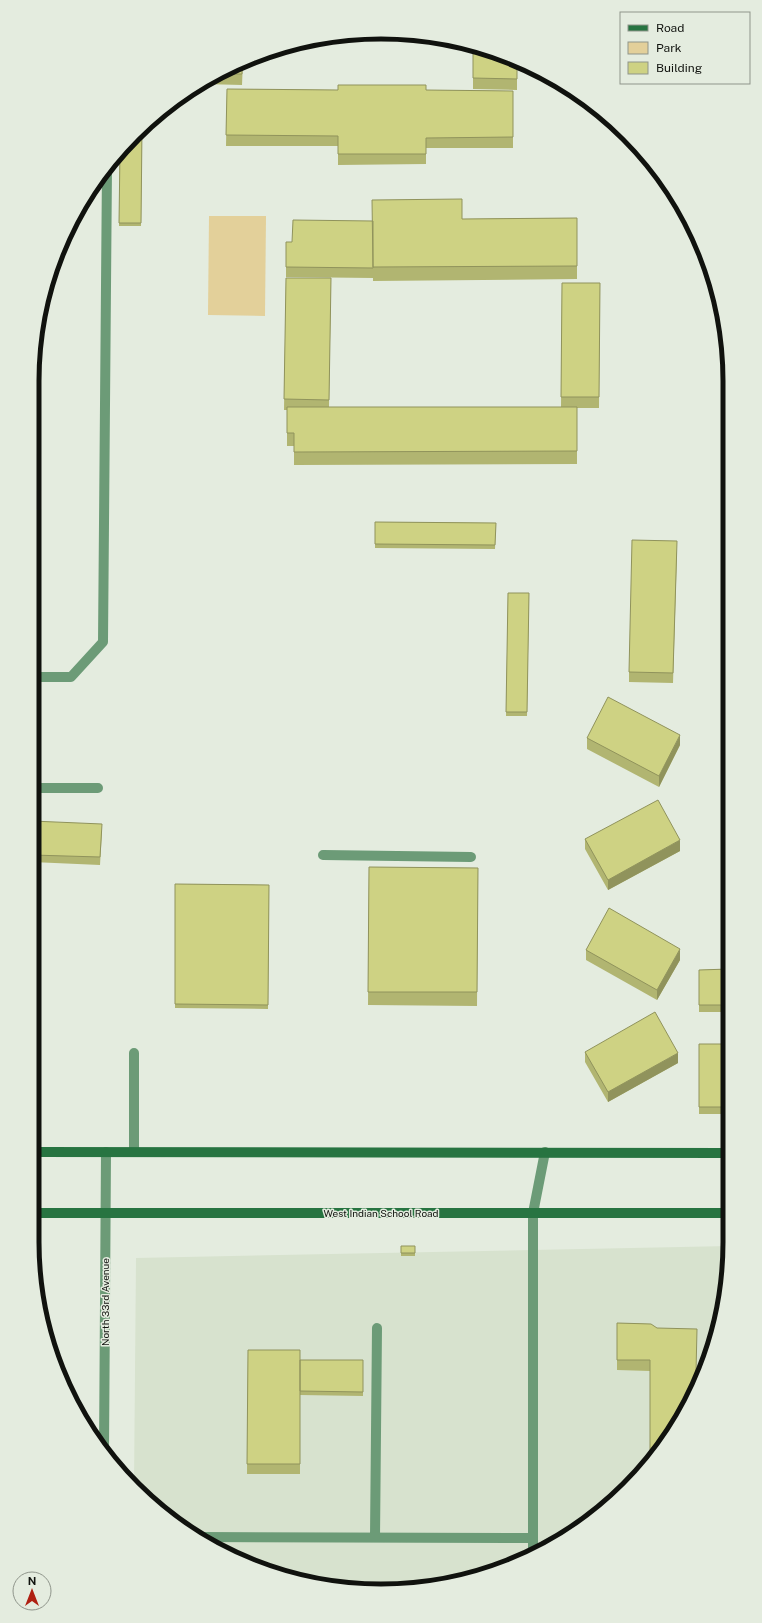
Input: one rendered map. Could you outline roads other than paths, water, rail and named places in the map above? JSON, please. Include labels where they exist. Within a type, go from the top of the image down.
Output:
[{"type":"main road","points":[[39,1152],[723,1153]]},
{"type":"main road","name":"West Indian School Road","points":[[39,1213],[723,1213]]},
{"type":"street","points":[[39,677],[71,677],[103,642],[107,177]]},
{"type":"street","points":[[39,788],[98,788]]},
{"type":"street","points":[[323,856],[471,857]]},
{"type":"street","points":[[134,1053],[134,1152]]},
{"type":"street","name":"North 33rd Avenue","points":[[104,1442],[106,1152]]},
{"type":"street","points":[[533,1548],[533,1213],[545,1152]]},
{"type":"street","points":[[375,1537],[377,1328]]},
{"type":"street","points":[[208,1537],[533,1538]]}]
